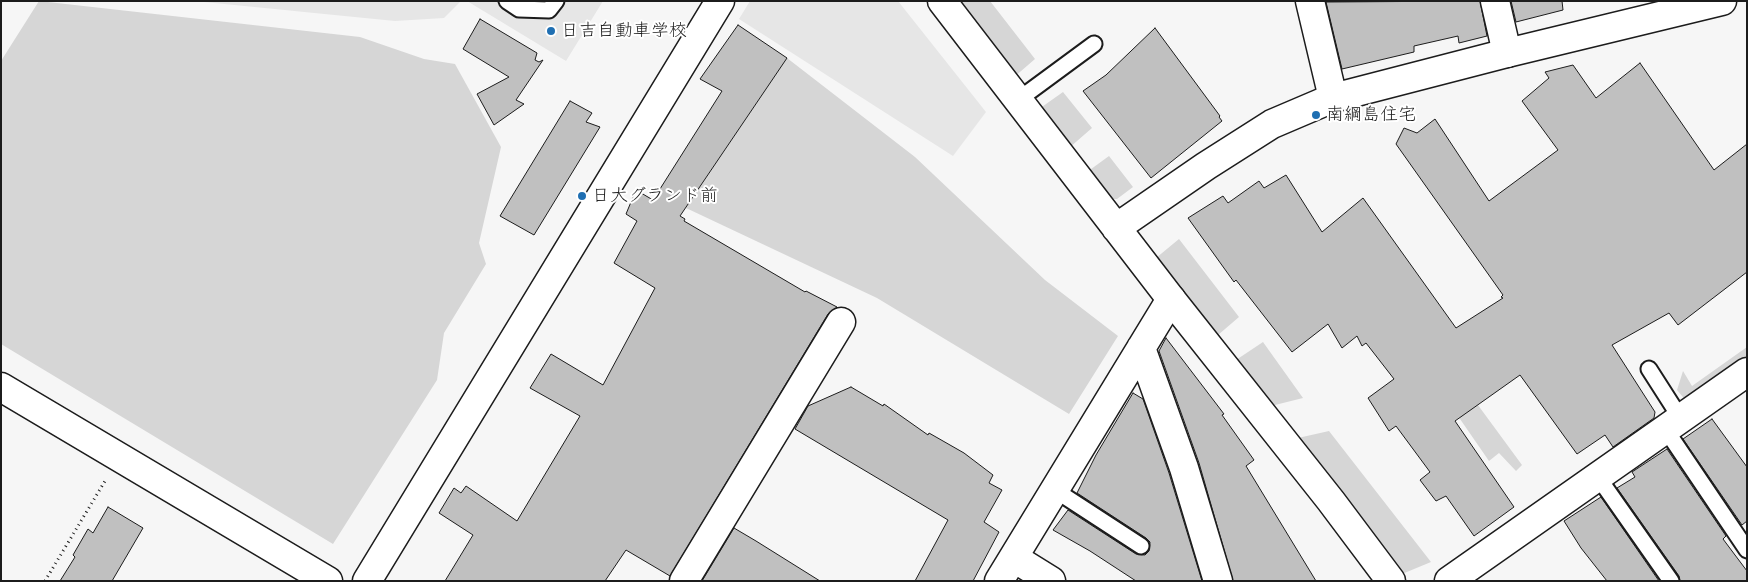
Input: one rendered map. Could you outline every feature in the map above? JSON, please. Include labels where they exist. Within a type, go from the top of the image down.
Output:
[{"type":"street","points":[[367,581],[720,1]]},
{"type":"street","points":[[942,1],[1171,300],[1331,501],[1391,581]]},
{"type":"street","points":[[1310,1],[1333,98]]},
{"type":"street","points":[[1495,1],[1507,53]]},
{"type":"street","points":[[1116,228],[1206,166],[1272,124],[1333,98],[1507,53],[1720,2]]},
{"type":"street","points":[[1000,581],[1171,300]]},
{"type":"street","points":[[684,581],[841,322]]},
{"type":"street","points":[[1141,348],[1184,468],[1218,581]]},
{"type":"street","points":[[1459,579],[1598,477],[1747,372]]},
{"type":"street","points":[[1,387],[328,581]]},
{"type":"street","points":[[1014,558],[1051,581]]},
{"type":"lane","points":[[507,1],[519,9],[549,10],[556,1]]},
{"type":"lane","points":[[1018,100],[1094,44]]},
{"type":"lane","points":[[1649,369],[1673,424],[1747,550]]},
{"type":"lane","points":[[1598,477],[1671,581]]},
{"type":"lane","points":[[1055,490],[1142,546]]},
{"type":"path","points":[[45,581],[119,457]]},
{"type":"shaded area","points":[[39,1],[360,37],[424,59],[455,64],[501,147],[479,243],[486,264],[444,333],[437,380],[333,544],[1,344],[1,61]]},
{"type":"shaded area","points":[[194,1],[461,1],[444,18],[395,21]]},
{"type":"shaded area","name":"日吉自動車学校","points":[[467,1],[603,1],[566,61]]},
{"type":"shaded area","points":[[750,1],[898,1],[986,112],[953,156],[739,19]]},
{"type":"shaded area","points":[[961,1],[990,1],[1035,59],[1013,78],[993,53],[974,19]]},
{"type":"shaded area","points":[[787,58],[915,157],[1045,280],[1118,336],[1069,414],[877,298],[686,208]]},
{"type":"shaded area","points":[[1063,92],[1092,128],[1069,148],[1039,109]]},
{"type":"shaded area","points":[[1109,156],[1133,187],[1117,199],[1106,199],[1087,172]]},
{"type":"shaded area","points":[[1179,239],[1239,317],[1218,335],[1156,258]]},
{"type":"shaded area","points":[[1263,342],[1303,398],[1271,406],[1236,360]]},
{"type":"shaded area","points":[[1747,347],[1747,359],[1687,402],[1677,390],[1683,371],[1692,386]]},
{"type":"shaded area","points":[[1439,352],[1522,465],[1516,471],[1499,453],[1489,461],[1422,364]]},
{"type":"shaded area","points":[[1329,431],[1431,562],[1402,574],[1298,438]]},
{"type":"building","points":[[1480,1],[1487,36],[1459,43],[1458,36],[1414,46],[1414,52],[1342,69],[1326,2]]},
{"type":"building","points":[[1511,1],[1562,1],[1563,10],[1516,22]]},
{"type":"building","points":[[480,19],[537,53],[535,60],[539,62],[543,60],[516,100],[524,104],[494,125],[477,94],[509,77],[463,49]]},
{"type":"building","points":[[738,25],[787,58],[680,216],[685,219],[684,221],[805,292],[837,307],[828,314],[670,576],[626,550],[605,581],[445,581],[473,535],[439,513],[454,488],[461,493],[466,486],[517,521],[580,416],[530,388],[551,354],[603,385],[655,288],[614,263],[637,221],[626,214],[636,190],[653,200],[722,91],[700,79]]},
{"type":"building","points":[[1155,28],[1222,121],[1151,178],[1083,91],[1106,75]]},
{"type":"building","points":[[1640,63],[1714,170],[1747,144],[1747,272],[1678,325],[1669,313],[1612,345],[1655,412],[1654,418],[1613,447],[1605,435],[1577,454],[1520,375],[1455,421],[1514,507],[1474,536],[1446,496],[1436,501],[1420,480],[1430,472],[1396,426],[1389,431],[1368,398],[1394,379],[1366,343],[1362,346],[1357,336],[1342,348],[1328,324],[1292,352],[1236,280],[1234,282],[1188,218],[1223,196],[1228,203],[1259,181],[1264,188],[1286,175],[1322,232],[1363,198],[1456,328],[1503,298],[1501,297],[1503,295],[1396,144],[1404,128],[1417,133],[1435,119],[1489,201],[1558,150],[1522,101],[1549,78],[1545,72],[1573,65],[1596,98]]},
{"type":"building","points":[[570,101],[592,113],[586,122],[600,127],[534,235],[500,216]]},
{"type":"building","points":[[1166,338],[1224,414],[1222,415],[1254,460],[1246,466],[1316,581],[1233,581],[1199,463],[1159,351]]},
{"type":"building","points":[[851,387],[883,406],[884,404],[928,435],[929,433],[964,453],[993,475],[989,483],[1002,490],[984,522],[999,532],[973,581],[915,581],[948,520],[795,429],[808,406]]},
{"type":"building","points":[[1133,393],[1143,399],[1169,473],[1202,581],[1136,581],[1053,530],[1068,510],[1136,554],[1145,555],[1149,551],[1150,542],[1146,538],[1077,493],[1096,455]]},
{"type":"building","points":[[1712,419],[1747,467],[1747,521],[1742,525],[1683,439]]},
{"type":"building","points":[[1667,449],[1726,536],[1723,539],[1747,571],[1747,581],[1680,581],[1679,576],[1617,488],[1635,477],[1632,472]]},
{"type":"building","points":[[1601,497],[1659,581],[1607,581],[1581,548],[1564,521]]},
{"type":"building","points":[[108,507],[143,528],[112,581],[60,581],[75,557],[73,555],[88,529],[93,533]]},
{"type":"building","points":[[734,528],[756,541],[820,581],[702,581]]},
{"type":"place","name":"日吉自動車学校","points":[[551,31]]},
{"type":"place","name":"南綱島住宅","points":[[1316,115]]},
{"type":"place","name":"日大グランド前","points":[[582,196]]}]
